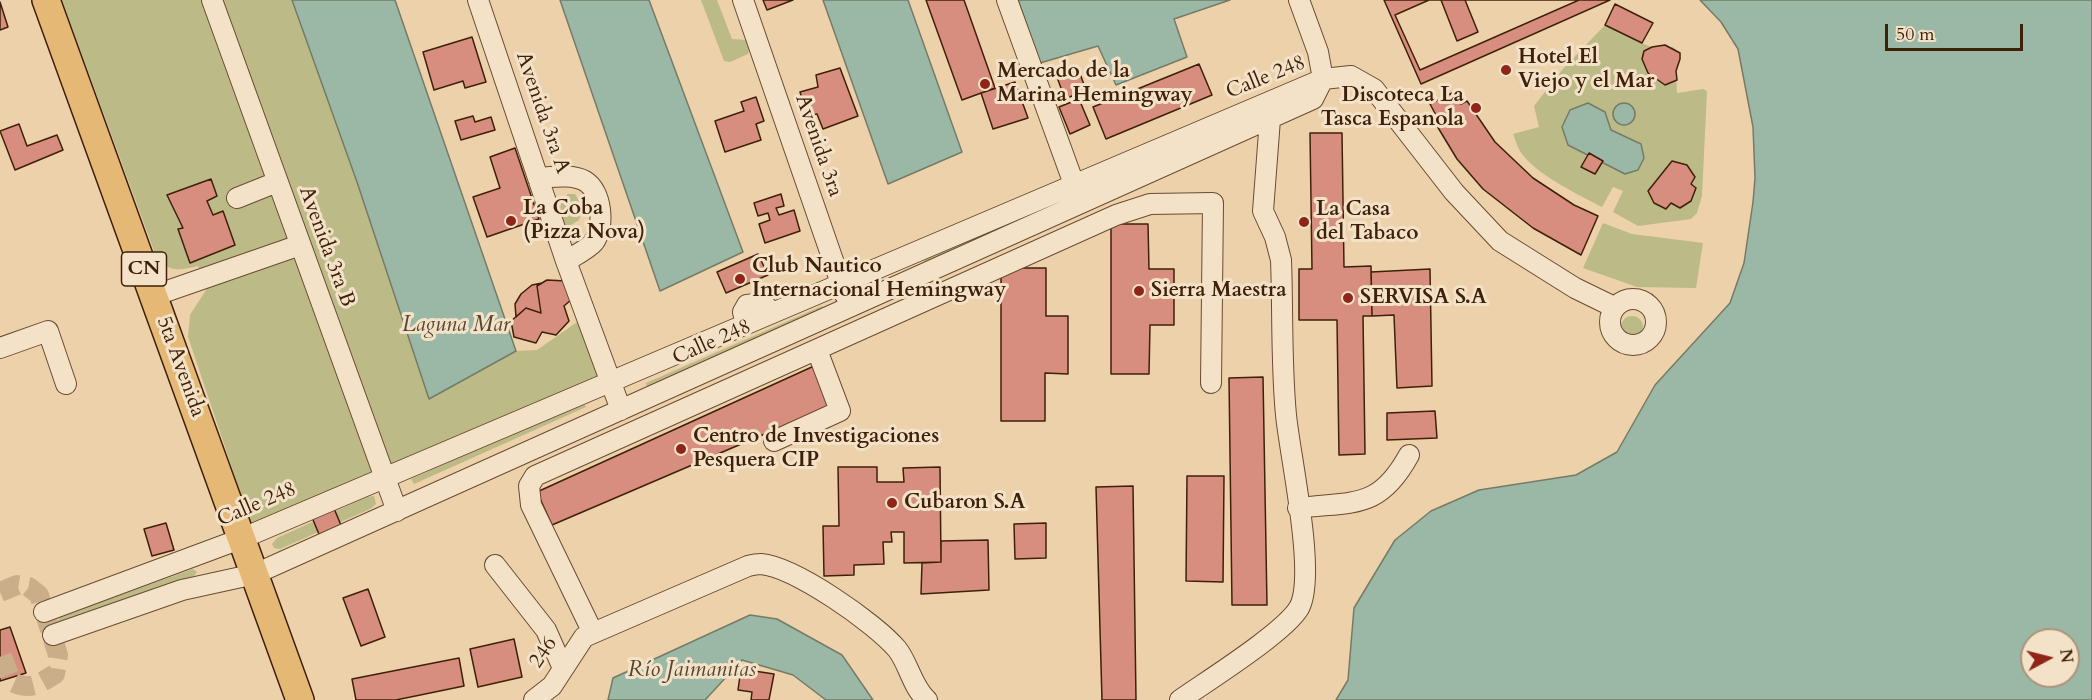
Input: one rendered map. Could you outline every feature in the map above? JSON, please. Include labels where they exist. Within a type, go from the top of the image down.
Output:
[{"type":"highway","name":"5ta Avenida","points":[[46,0],[300,700]]},
{"type":"street","name":"Avenida 3ra B","points":[[212,0],[397,511]]},
{"type":"street","name":"Avenida 3ra A","points":[[478,0],[609,382],[621,410]]},
{"type":"street","name":"Avenida 3ra","points":[[743,0],[850,307]]},
{"type":"street","points":[[1007,0],[1081,203]]},
{"type":"street","points":[[1299,0],[1318,52],[1323,79],[1351,76],[1374,89],[1454,192],[1500,241],[1575,288],[1614,307]]},
{"type":"street","name":"Calle 248","points":[[44,612],[243,538],[1323,79]]},
{"type":"street","name":"Calle 248","points":[[53,635],[182,590],[255,574],[1270,119],[1313,99],[1323,79]]},
{"type":"street","points":[[1180,700],[1284,626],[1299,608],[1306,583],[1286,412],[1281,260],[1275,237],[1263,211],[1270,119]]},
{"type":"street","points":[[538,178],[573,177],[585,181],[594,189],[600,207],[599,228],[594,242],[567,261]]},
{"type":"street","points":[[237,198],[277,182]]},
{"type":"street","points":[[927,700],[899,651],[881,630],[812,585],[784,571],[760,564],[748,566],[592,633],[531,505],[528,486],[535,476],[1116,215],[1150,204],[1213,203],[1211,383]]},
{"type":"street","points":[[153,296],[300,245]]},
{"type":"street","points":[[0,348],[48,331],[66,384]]},
{"type":"street","points":[[774,441],[840,411],[816,350]]},
{"type":"street","points":[[1298,508],[1367,499],[1384,491],[1396,479],[1409,455]]},
{"type":"street","points":[[495,565],[546,630],[562,666]]},
{"type":"street","name":"246","points":[[534,700],[552,686],[562,666],[584,637],[592,633]]},
{"type":"shaded area","points":[[62,0],[292,0],[357,182],[429,399],[516,351],[537,350],[583,318],[603,380],[253,524],[250,521],[188,337],[190,315],[206,290],[198,266],[176,269],[167,267],[157,259]]},
{"type":"shaded area","points":[[701,0],[717,0],[732,39],[746,40],[750,47],[748,54],[730,62],[724,61]]},
{"type":"shaded area","points":[[1605,25],[1651,47],[1673,47],[1680,53],[1676,71],[1677,93],[1703,89],[1707,91],[1702,196],[1697,213],[1691,219],[1638,226],[1613,212],[1623,191],[1613,187],[1602,207],[1546,175],[1526,159],[1518,147],[1513,134],[1539,127],[1534,106],[1562,70]]},
{"type":"shaded area","points":[[568,194],[575,194],[583,207],[579,220],[566,228],[561,206]]},
{"type":"shaded area","points":[[1050,205],[1052,209],[926,264],[924,260]]},
{"type":"shaded area","points":[[1603,223],[1632,234],[1703,243],[1696,288],[1637,287],[1583,268]]},
{"type":"shaded area","points":[[822,306],[823,310],[647,388],[646,383]]},
{"type":"shaded area","points":[[1632,316],[1640,319],[1643,327],[1640,335],[1632,338],[1624,335],[1621,327],[1624,319]]},
{"type":"shaded area","points":[[583,402],[586,407],[414,484],[411,479]]},
{"type":"shaded area","points":[[374,496],[376,504],[370,509],[280,549],[274,548],[272,544],[277,538],[367,497]]},
{"type":"shaded area","points":[[193,569],[197,572],[194,576],[63,622],[57,621],[61,616]]},
{"type":"water","name":"Laguna Mar","points":[[292,0],[395,0],[516,351],[429,399],[357,182]]},
{"type":"water","points":[[560,0],[649,0],[743,252],[660,291]]},
{"type":"water","points":[[823,0],[908,0],[962,152],[888,184]]},
{"type":"water","points":[[1018,0],[1230,0],[1174,19],[1187,57],[1116,85],[1098,46],[1040,63]]},
{"type":"water","points":[[1700,0],[2092,0],[2092,700],[1336,700],[1348,680],[1354,608],[1395,540],[1431,511],[1479,490],[1576,475],[1617,452],[1655,385],[1730,303],[1744,263],[1755,178],[1753,127],[1738,49],[1721,22]]},
{"type":"water","points":[[1588,103],[1605,112],[1611,130],[1641,144],[1644,158],[1638,170],[1625,174],[1568,145],[1562,127],[1570,110]]},
{"type":"water","points":[[1624,103],[1632,106],[1635,114],[1632,122],[1624,125],[1616,122],[1613,114],[1616,106]]},
{"type":"water","name":"Río Jaimanitas","points":[[750,615],[777,619],[842,655],[873,700],[826,700],[793,675],[742,660],[705,700],[608,700],[613,678]]},
{"type":"building","points":[[763,0],[793,0],[767,10]]},
{"type":"building","points":[[926,0],[964,0],[995,88],[962,100]]},
{"type":"building","points":[[1384,0],[1610,0],[1421,84]]},
{"type":"building","points":[[1429,0],[1579,0],[1420,70],[1395,15]]},
{"type":"building","points":[[1441,0],[1465,0],[1478,32],[1457,41]]},
{"type":"building","points":[[0,2],[8,27],[0,30]]},
{"type":"building","points":[[1615,4],[1653,23],[1642,43],[1605,25]]},
{"type":"building","points":[[472,37],[486,82],[465,88],[463,81],[434,90],[423,52]]},
{"type":"building","points":[[1665,45],[1680,53],[1680,59],[1676,71],[1677,80],[1665,85],[1648,73],[1642,59],[1644,51]]},
{"type":"building","points":[[1067,64],[1071,74],[1079,71],[1086,90],[1065,99],[1054,69]]},
{"type":"building","points":[[1199,64],[1212,95],[1106,139],[1093,107]]},
{"type":"building","points":[[840,68],[858,116],[823,129],[817,114],[807,116],[800,92],[818,87],[816,75]]},
{"type":"building","points":[[1015,82],[1028,118],[993,129],[981,93]]},
{"type":"building","points":[[1454,92],[1461,104],[1467,101],[1495,142],[1533,178],[1574,205],[1598,216],[1581,255],[1533,228],[1483,189],[1457,159],[1434,121],[1438,119],[1430,104]]},
{"type":"building","points":[[756,97],[764,121],[756,124],[761,140],[725,152],[715,121],[744,111],[741,102]]},
{"type":"building","points":[[1079,99],[1090,125],[1070,134],[1059,107]]},
{"type":"building","points":[[473,116],[475,122],[491,117],[495,130],[461,140],[455,121]]},
{"type":"building","points":[[19,124],[27,146],[57,135],[63,150],[15,170],[0,131]]},
{"type":"building","points":[[1310,133],[1342,133],[1344,267],[1371,266],[1372,316],[1363,316],[1365,454],[1339,455],[1337,320],[1299,320],[1299,269],[1312,269]]},
{"type":"building","points":[[515,148],[539,219],[487,237],[473,197],[500,188],[490,157]]},
{"type":"building","points":[[1589,153],[1603,161],[1595,174],[1581,167]]},
{"type":"building","points":[[1672,161],[1687,165],[1695,177],[1691,184],[1696,188],[1691,201],[1680,208],[1671,203],[1666,209],[1654,203],[1648,191]]},
{"type":"building","points":[[211,179],[217,196],[207,201],[213,215],[223,211],[235,245],[190,263],[178,229],[183,228],[167,195]]},
{"type":"building","points":[[781,194],[784,206],[776,208],[779,215],[794,210],[800,231],[765,243],[759,224],[770,220],[768,213],[758,216],[754,203]]},
{"type":"building","points":[[1111,224],[1148,224],[1149,269],[1174,269],[1174,325],[1150,325],[1149,374],[1111,374]]},
{"type":"building","points":[[758,254],[768,275],[726,293],[717,272]]},
{"type":"building","points":[[1001,268],[1046,268],[1046,316],[1068,316],[1068,374],[1045,373],[1045,421],[1001,421]]},
{"type":"building","points":[[1430,269],[1432,386],[1397,388],[1394,315],[1372,316],[1371,272]]},
{"type":"building","points":[[547,280],[566,281],[572,299],[564,306],[569,321],[556,335],[542,332],[536,343],[514,337],[511,321],[526,308],[541,313],[537,286]]},
{"type":"building","points":[[542,283],[537,286],[541,313],[526,308],[516,317],[515,304],[521,294],[532,285]]},
{"type":"building","name":"Centro de Investigaciones Pesquera CIP","points":[[814,366],[830,406],[552,525],[537,492]]},
{"type":"building","points":[[1263,377],[1267,605],[1232,605],[1229,378]]},
{"type":"building","points":[[1435,411],[1437,438],[1387,440],[1387,413]]},
{"type":"building","points":[[838,467],[877,467],[877,482],[904,482],[903,468],[940,467],[941,562],[904,563],[904,532],[891,532],[892,542],[883,542],[884,564],[854,565],[854,575],[824,576],[823,526],[839,526]]},
{"type":"building","points":[[1187,476],[1224,476],[1223,582],[1186,581]]},
{"type":"building","points":[[1133,486],[1136,700],[1102,700],[1096,487]]},
{"type":"building","points":[[333,506],[343,530],[321,539],[311,515]]},
{"type":"building","points":[[166,523],[174,550],[152,556],[144,529]]},
{"type":"building","points":[[1046,523],[1046,558],[1015,559],[1014,524]]},
{"type":"building","points":[[988,540],[989,590],[921,594],[922,563],[941,562],[941,541]]},
{"type":"building","points":[[368,589],[385,637],[361,646],[343,598]]},
{"type":"building","points":[[10,627],[26,673],[0,681],[0,630]]},
{"type":"building","points":[[514,639],[522,677],[478,687],[470,649]]},
{"type":"building","points":[[459,658],[464,686],[396,700],[356,700],[352,679]]},
{"type":"building","points":[[741,669],[774,674],[769,700],[751,700],[752,692],[738,690]]},
{"type":"tunnel","points":[[0,592],[17,585],[29,587],[39,595],[58,655],[55,674],[34,685],[18,685],[12,682],[0,652]]},
{"type":"place","name":"Hotel El Viejo y el Mar","points":[[1506,70]]},
{"type":"place","name":"Mercado de la Marina Hemingway","points":[[985,84]]},
{"type":"place","name":"Discoteca La Tasca Espanola","points":[[1476,108]]},
{"type":"place","name":"La Coba (Pizza Nova)","points":[[511,221]]},
{"type":"place","name":"La Casa del Tabaco","points":[[1304,222]]},
{"type":"place","name":"Club Nautico Internacional Hemingway","points":[[740,279]]},
{"type":"place","name":"Sierra Maestra","points":[[1139,291]]},
{"type":"place","name":"SERVISA S.A","points":[[1348,298]]},
{"type":"place","name":"Centro de Investigaciones Pesquera CIP","points":[[681,449]]},
{"type":"place","name":"Cubaron S.A","points":[[892,503]]}]
